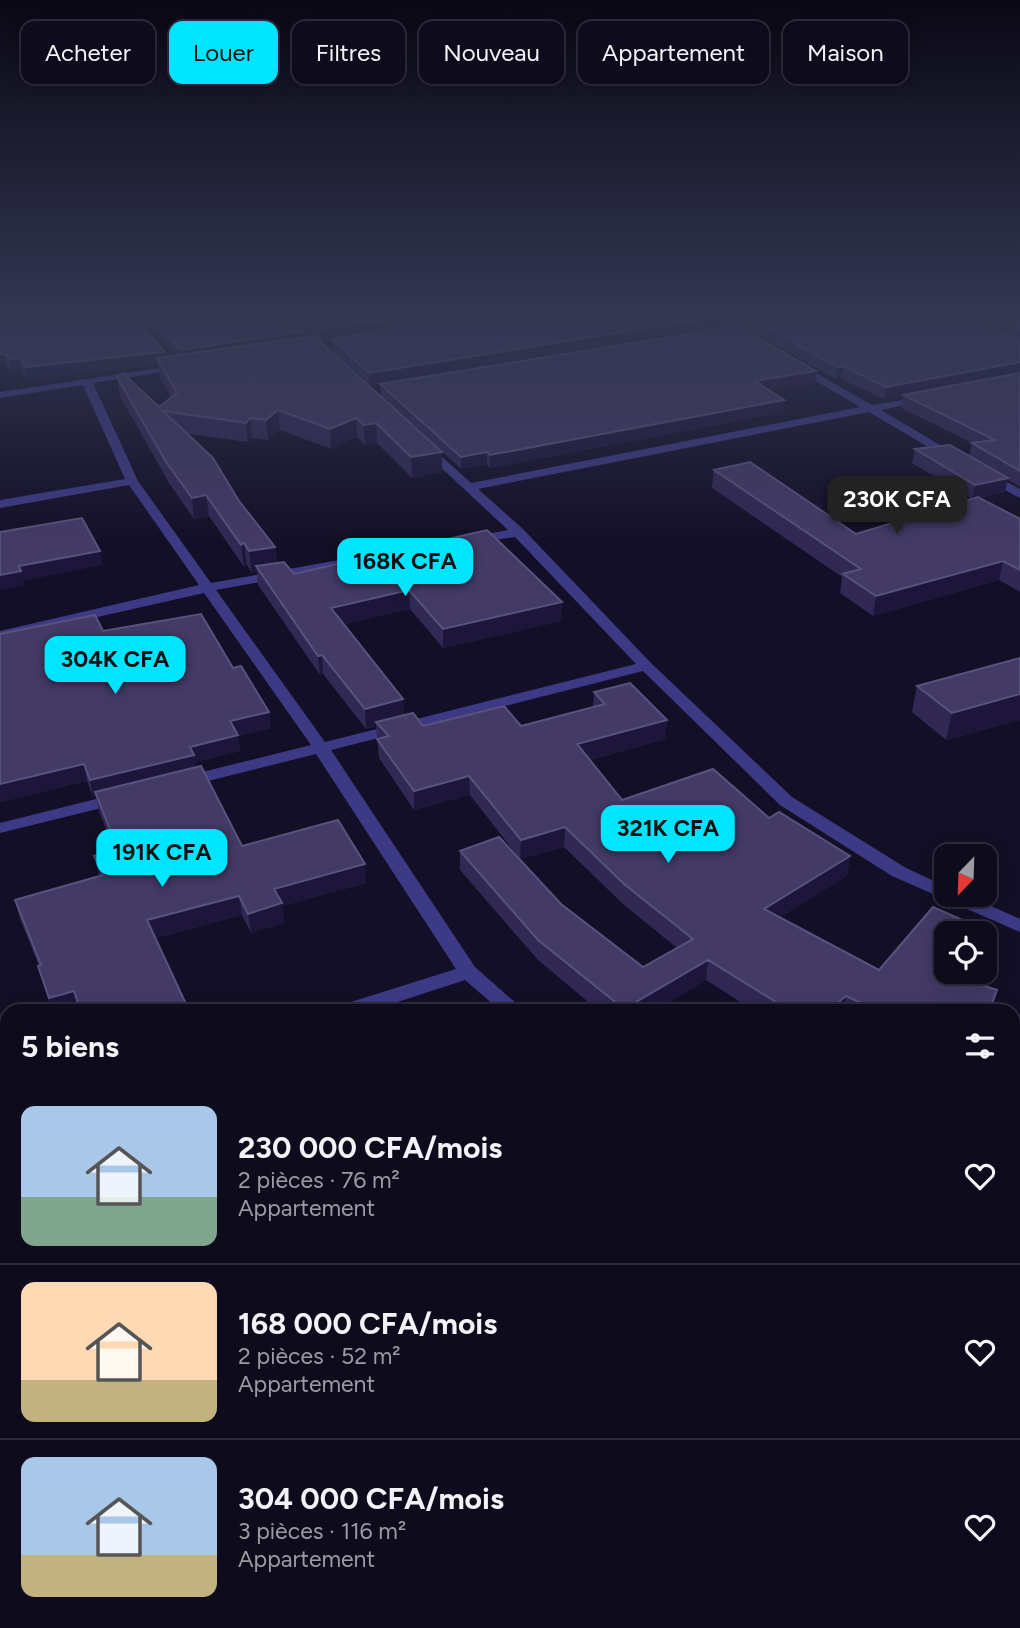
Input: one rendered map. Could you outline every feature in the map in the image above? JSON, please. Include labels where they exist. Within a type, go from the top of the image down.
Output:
[{"type":"street","points":[[0,395],[20,392]]},
{"type":"street","points":[[92,392],[132,481],[210,587],[321,748],[468,972],[506,1004]]},
{"type":"street","points":[[844,392],[963,461]]},
{"type":"street","points":[[468,487],[939,395]]},
{"type":"street","points":[[417,439],[518,532],[646,666],[786,801],[899,872],[934,888]]},
{"type":"street","points":[[974,468],[1020,495]]},
{"type":"street","points":[[0,504],[132,481]]},
{"type":"street","points":[[451,544],[518,532]]},
{"type":"street","points":[[0,635],[210,587],[357,561]]},
{"type":"street","points":[[161,788],[646,666]]},
{"type":"street","points":[[0,828],[134,795]]},
{"type":"street","points":[[977,907],[1020,926]]},
{"type":"street","points":[[367,1004],[468,972]]},
{"type":"building","points":[[126,392],[143,392],[159,407],[177,393],[376,392],[442,452],[411,457],[376,423],[364,425],[356,418],[330,429],[278,410],[266,420],[250,418],[246,423],[163,411],[213,458],[239,501],[275,547],[249,551],[244,543],[241,545],[206,495],[192,498],[166,462]]},
{"type":"building","points":[[389,392],[772,392],[784,400],[490,455],[487,452],[461,457]]},
{"type":"building","points":[[919,392],[1020,392],[1020,471],[972,443],[995,440],[903,395]]},
{"type":"building","points":[[950,445],[1008,478],[975,485],[915,449]]},
{"type":"building","points":[[750,462],[856,534],[978,497],[1020,519],[1020,570],[1003,561],[876,596],[843,574],[861,569],[714,470]]},
{"type":"building","points":[[82,518],[100,551],[19,566],[21,571],[0,575],[0,532]]},
{"type":"building","points":[[487,530],[562,602],[443,629],[409,590],[331,608],[403,699],[365,709],[322,655],[318,656],[256,566],[284,562],[294,574]]},
{"type":"building","points":[[201,614],[233,668],[241,666],[269,712],[230,721],[238,735],[190,747],[194,755],[90,780],[84,764],[0,784],[0,634],[95,615],[103,631]]},
{"type":"building","points":[[1020,658],[1020,694],[952,713],[917,686]]},
{"type":"building","points":[[630,683],[667,720],[577,744],[622,800],[713,769],[769,818],[779,812],[850,856],[764,909],[879,970],[933,907],[964,921],[934,921],[934,984],[978,984],[997,990],[992,1004],[863,1004],[846,996],[836,1004],[779,1004],[708,960],[633,1004],[618,1004],[538,940],[460,851],[499,837],[561,904],[643,967],[693,939],[624,884],[565,827],[521,840],[469,776],[414,791],[377,739],[389,736],[376,722],[413,713],[423,726],[504,706],[521,726],[605,704],[594,692]]},
{"type":"building","points":[[201,766],[242,846],[338,820],[365,864],[274,889],[282,903],[248,914],[239,896],[147,920],[186,1004],[78,1004],[74,991],[49,998],[38,966],[41,965],[15,900],[103,875],[94,856],[118,849],[95,792]]}]
